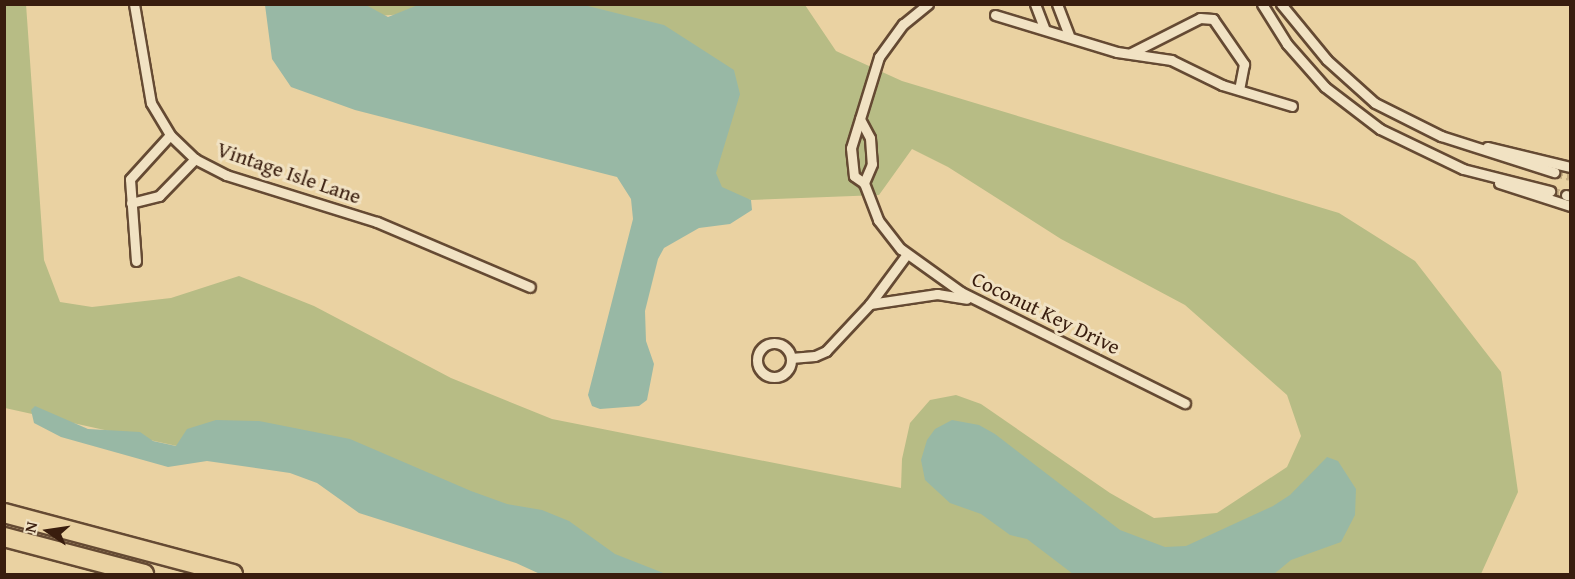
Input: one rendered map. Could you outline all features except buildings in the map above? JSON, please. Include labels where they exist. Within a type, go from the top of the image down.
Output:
[{"type":"highway","points":[[4,513],[233,574]]},
{"type":"highway","points":[[4,537],[144,574]]},
{"type":"street","name":"Vintage Isle Lane","points":[[134,4],[146,86],[170,135],[195,159],[226,175],[384,225],[530,287]]},
{"type":"street","name":"Coconut Key Drive","points":[[928,4],[903,24],[879,57],[851,148],[854,176],[864,183],[878,220],[906,254],[976,301],[1185,403]]},
{"type":"street","points":[[1035,4],[1044,28]]},
{"type":"street","points":[[1057,4],[1069,35]]},
{"type":"street","points":[[1262,4],[1287,44],[1325,87],[1380,129],[1463,169],[1570,206]]},
{"type":"street","points":[[1281,4],[1327,60],[1376,103],[1404,120],[1464,144],[1522,165],[1554,172]]},
{"type":"street","points":[[994,15],[1130,53],[1171,60],[1239,90],[1292,106]]},
{"type":"street","points":[[1130,53],[1200,18],[1213,19],[1244,64],[1239,90]]},
{"type":"street","points":[[860,119],[870,138],[872,164],[864,183]]},
{"type":"street","points":[[136,261],[130,179],[170,135]]},
{"type":"street","points":[[1464,144],[1570,167]]},
{"type":"street","points":[[131,203],[159,196],[195,159]]},
{"type":"street","points":[[1518,183],[1522,165]]},
{"type":"street","points":[[1463,169],[1550,191]]},
{"type":"street","points":[[791,358],[815,356],[826,351],[870,304],[906,254]]},
{"type":"street","points":[[870,304],[937,294],[976,301]]},
{"type":"green space","points":[[26,4],[44,260],[60,302],[92,307],[171,298],[239,276],[314,306],[451,378],[552,419],[901,488],[902,459],[910,423],[930,400],[956,395],[981,404],[1110,493],[1154,518],[1217,513],[1287,467],[1301,436],[1287,395],[1185,305],[1061,239],[948,167],[912,149],[879,195],[751,200],[711,191],[528,5],[805,5],[836,51],[902,81],[1339,213],[1415,261],[1501,372],[1518,492],[1481,574],[655,574],[362,451],[177,446],[5,408],[5,5]]},
{"type":"green space","points":[[352,5],[528,5],[364,17]]},
{"type":"shaded area","points":[[265,5],[366,5],[388,17],[418,5],[584,5],[664,25],[734,70],[740,94],[716,173],[722,187],[751,200],[752,210],[730,224],[699,228],[664,248],[658,259],[645,311],[646,341],[654,364],[647,400],[639,406],[600,409],[592,406],[588,395],[633,219],[631,199],[617,177],[355,110],[291,87],[272,59]]},
{"type":"shaded area","points":[[35,406],[88,429],[140,432],[153,441],[176,446],[187,429],[216,420],[259,421],[350,439],[471,491],[507,504],[542,510],[569,521],[615,554],[666,574],[540,574],[516,563],[359,513],[317,483],[290,473],[207,461],[168,467],[61,437],[34,423],[31,410]]},
{"type":"shaded area","points":[[952,420],[979,425],[995,434],[1120,530],[1165,547],[1186,546],[1273,506],[1290,495],[1327,457],[1338,461],[1356,489],[1355,515],[1341,542],[1291,560],[1274,574],[1073,574],[1027,539],[1010,535],[981,514],[950,503],[925,480],[921,460],[927,440],[935,429]]},
{"type":"tunnel","points":[[1554,172],[1570,176]]},
{"type":"tunnel","points":[[1550,191],[1566,195]]}]
